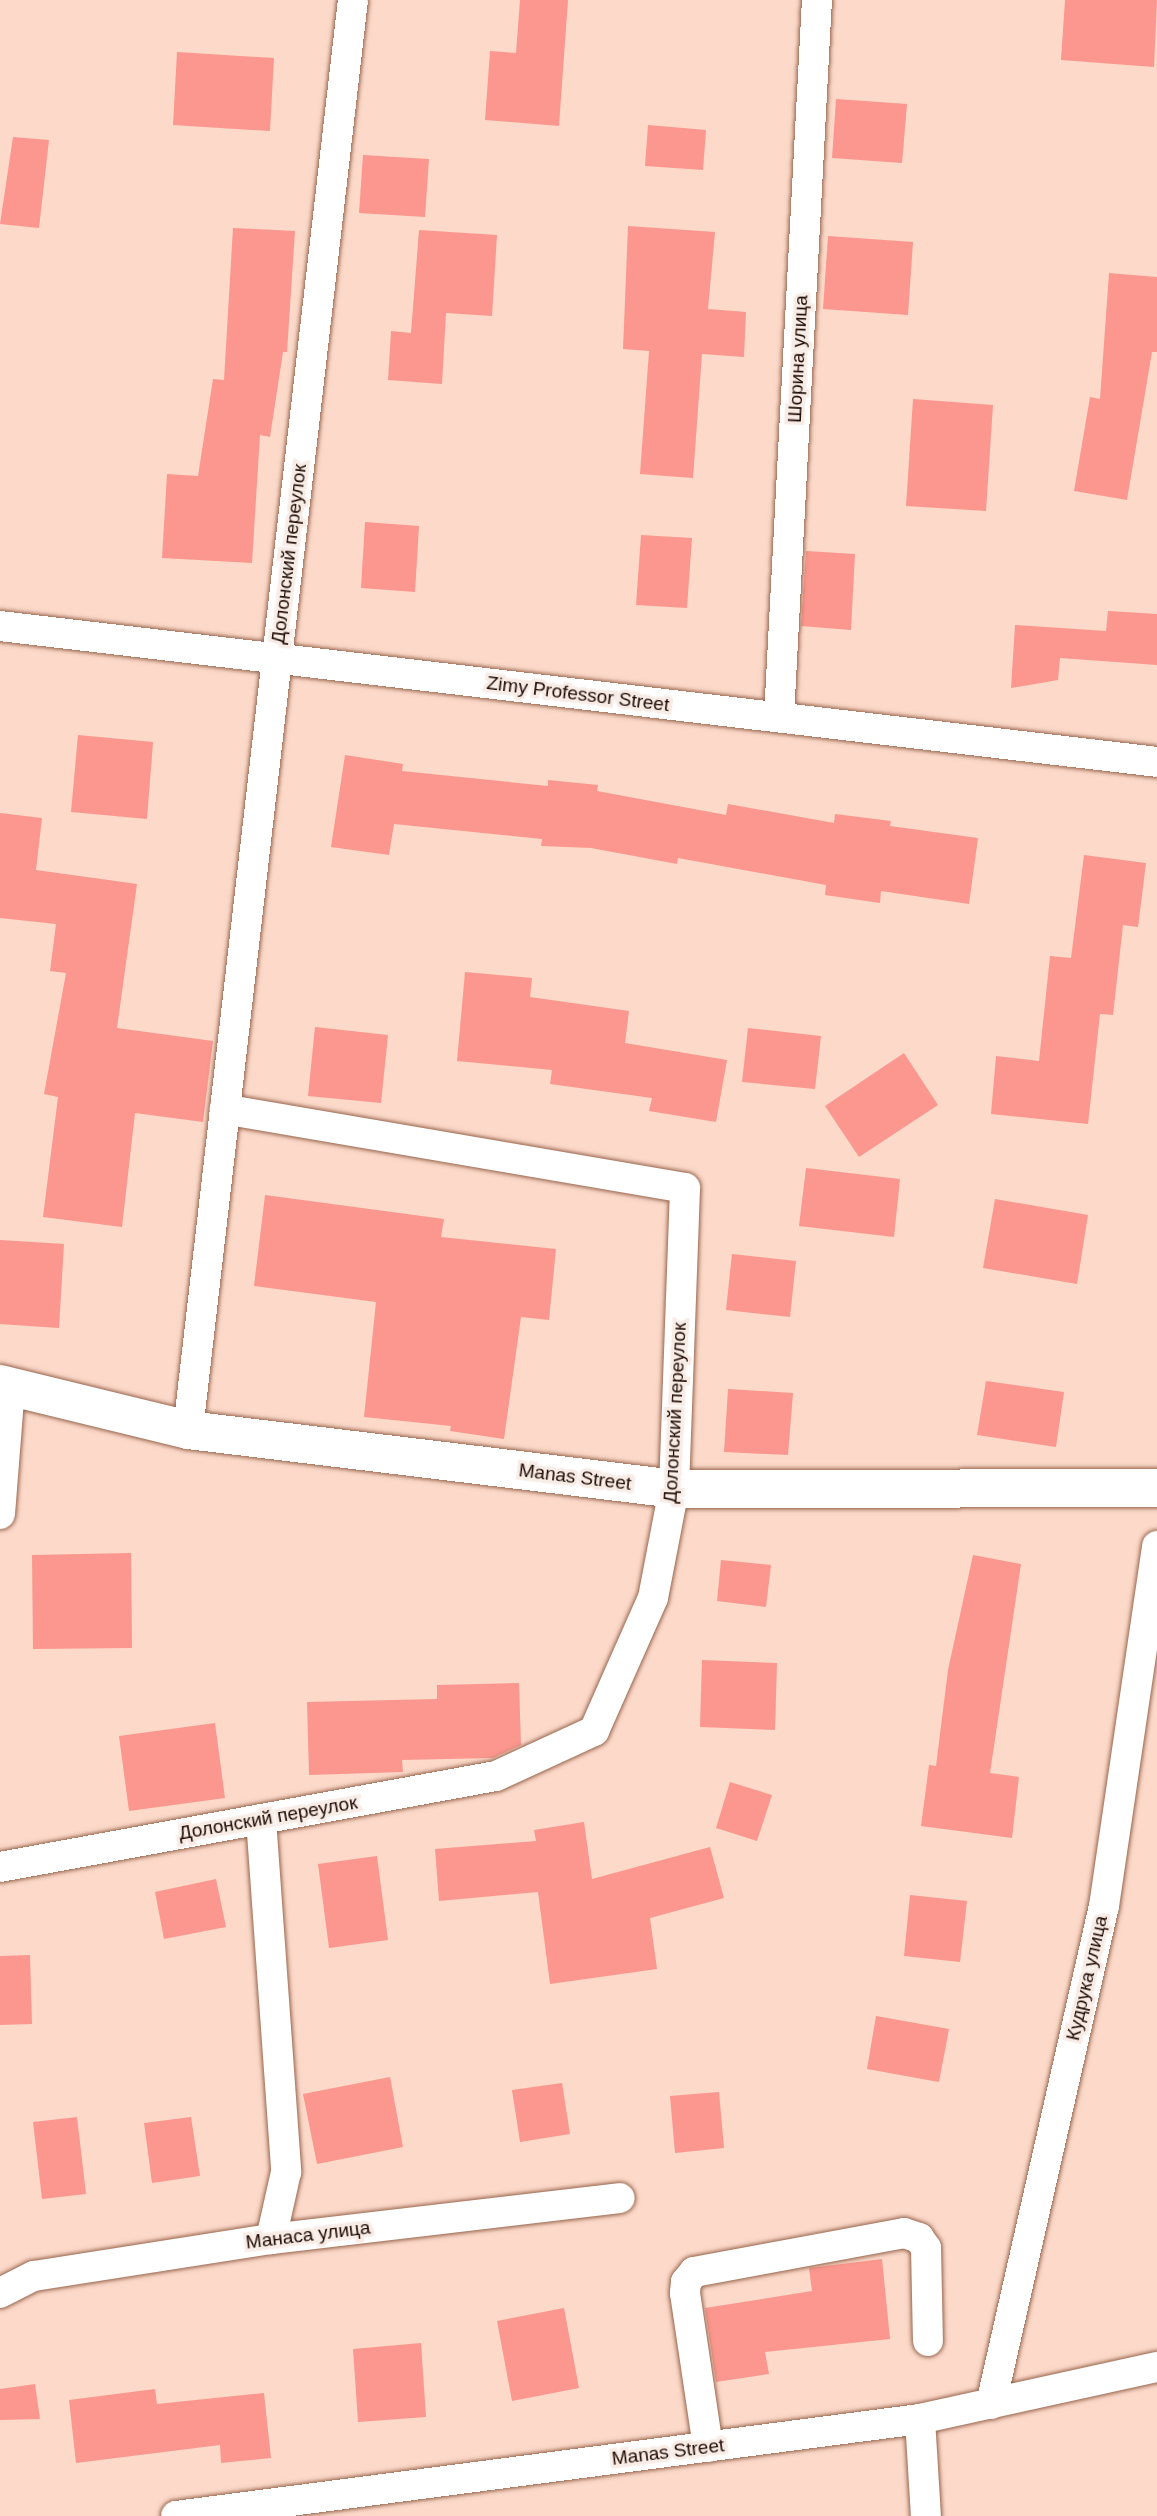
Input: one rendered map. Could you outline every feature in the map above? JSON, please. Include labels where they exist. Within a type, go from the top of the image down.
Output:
[{"type":"street","name":"Долонский переулок","points":[[188,1430],[353,0]]},
{"type":"street","name":"Шорина улица","points":[[779,717],[817,0]]},
{"type":"street","name":"Zimy Professor Street","points":[[0,626],[1157,762]]},
{"type":"street","name":"Долонский переулок","points":[[0,1867],[496,1776],[594,1731],[653,1598],[674,1489],[685,1188],[225,1109]]},
{"type":"street","name":"Manas Street","points":[[5,1385],[188,1430],[674,1489],[1157,1488]]},
{"type":"street","points":[[0,1514],[5,1385]]},
{"type":"street","name":"Кудрука улица","points":[[991,2404],[1104,1906],[1157,1546]]},
{"type":"street","points":[[261,1819],[286,2172],[271,2239]]},
{"type":"street","name":"Манаса улица","points":[[0,2293],[34,2276],[271,2239],[620,2198]]},
{"type":"street","points":[[708,2447],[685,2293],[686,2282],[694,2272],[904,2233],[919,2238],[926,2248],[928,2341]]},
{"type":"street","name":"Manas Street","points":[[176,2516],[920,2420],[1157,2367]]},
{"type":"street","points":[[920,2420],[926,2516]]},
{"type":"building","points":[[520,0],[568,0],[559,126],[485,120],[490,51],[516,53]]},
{"type":"building","points":[[1065,0],[1157,0],[1154,67],[1061,60]]},
{"type":"building","points":[[177,52],[274,58],[270,131],[173,125]]},
{"type":"building","points":[[836,99],[907,104],[902,163],[832,158]]},
{"type":"building","points":[[648,125],[706,130],[703,170],[645,166]]},
{"type":"building","points":[[13,137],[49,140],[39,228],[0,224]]},
{"type":"building","points":[[363,155],[429,159],[425,217],[359,213]]},
{"type":"building","points":[[628,226],[715,232],[708,309],[746,312],[744,357],[702,354],[693,478],[640,474],[649,351],[623,349]]},
{"type":"building","points":[[233,228],[295,231],[287,352],[283,352],[270,437],[260,435],[252,563],[162,558],[167,474],[198,476],[213,379],[224,380]]},
{"type":"building","points":[[419,230],[497,235],[492,316],[446,313],[442,384],[388,380],[391,331],[411,333]]},
{"type":"building","points":[[828,236],[913,242],[908,315],[823,309]]},
{"type":"building","points":[[1109,273],[1157,277],[1157,352],[1152,352],[1127,500],[1074,491],[1090,397],[1100,399]]},
{"type":"building","points":[[913,399],[993,405],[986,511],[906,506]]},
{"type":"building","points":[[365,522],[419,526],[415,592],[361,588]]},
{"type":"building","points":[[641,535],[692,538],[687,608],[636,605]]},
{"type":"building","points":[[806,551],[855,554],[851,630],[801,626]]},
{"type":"building","points":[[1108,611],[1157,614],[1157,665],[1060,658],[1058,680],[1011,688],[1015,625],[1106,631]]},
{"type":"building","points":[[78,735],[153,742],[147,819],[71,812]]},
{"type":"building","points":[[345,755],[403,764],[402,771],[548,786],[548,780],[598,785],[597,791],[726,815],[728,804],[834,823],[835,814],[891,821],[890,826],[978,838],[969,904],[881,891],[880,903],[825,895],[826,885],[678,858],[677,864],[591,848],[541,846],[542,839],[394,824],[389,855],[331,847]]},
{"type":"building","points":[[0,813],[42,818],[36,870],[137,884],[117,1028],[213,1041],[203,1122],[135,1113],[122,1227],[43,1217],[58,1097],[44,1094],[66,973],[50,971],[56,924],[0,918]]},
{"type":"building","points":[[1084,855],[1146,863],[1138,927],[1123,925],[1113,1015],[1100,1014],[1088,1124],[991,1114],[996,1056],[1039,1061],[1050,956],[1071,958]]},
{"type":"building","points":[[465,972],[532,978],[530,997],[629,1011],[625,1043],[727,1060],[716,1122],[649,1111],[652,1098],[550,1084],[552,1070],[457,1061]]},
{"type":"building","points":[[315,1027],[388,1035],[381,1103],[308,1096]]},
{"type":"building","points":[[748,1028],[821,1036],[815,1089],[742,1082]]},
{"type":"building","points":[[904,1053],[938,1105],[859,1157],[825,1106]]},
{"type":"building","points":[[806,1168],[900,1179],[894,1237],[799,1226]]},
{"type":"building","points":[[265,1195],[444,1219],[441,1237],[556,1249],[549,1320],[521,1317],[504,1439],[450,1431],[451,1426],[364,1417],[376,1302],[254,1286]]},
{"type":"building","points":[[995,1199],[1088,1215],[1077,1284],[983,1268]]},
{"type":"building","points":[[0,1240],[64,1244],[59,1328],[0,1324]]},
{"type":"building","points":[[732,1254],[796,1261],[790,1317],[726,1310]]},
{"type":"building","points":[[986,1381],[1064,1392],[1056,1447],[977,1435]]},
{"type":"building","points":[[728,1389],[793,1393],[788,1455],[724,1452]]},
{"type":"building","points":[[131,1553],[132,1648],[33,1649],[32,1555]]},
{"type":"building","points":[[973,1555],[1021,1564],[990,1773],[1019,1777],[1012,1838],[921,1826],[929,1765],[936,1766],[948,1670]]},
{"type":"building","points":[[721,1560],[771,1565],[766,1607],[717,1601]]},
{"type":"building","points":[[702,1660],[777,1663],[775,1730],[700,1727]]},
{"type":"building","points":[[519,1683],[521,1745],[493,1758],[402,1760],[403,1772],[309,1775],[307,1702],[437,1699],[437,1685]]},
{"type":"building","points":[[215,1723],[225,1798],[129,1811],[119,1736]]},
{"type":"building","points":[[730,1782],[772,1795],[757,1841],[716,1828]]},
{"type":"building","points":[[584,1822],[592,1879],[710,1847],[724,1898],[650,1918],[657,1969],[550,1984],[538,1892],[439,1901],[435,1849],[536,1841],[534,1830]]},
{"type":"building","points":[[377,1856],[388,1940],[329,1948],[318,1864]]},
{"type":"building","points":[[216,1879],[226,1927],[164,1939],[155,1892]]},
{"type":"building","points":[[910,1895],[967,1901],[960,1962],[904,1956]]},
{"type":"building","points":[[30,1955],[32,2024],[0,2025],[0,1956]]},
{"type":"building","points":[[876,2016],[949,2029],[939,2082],[867,2069]]},
{"type":"building","points":[[390,2077],[403,2147],[317,2164],[303,2094]]},
{"type":"building","points":[[562,2083],[570,2134],[520,2142],[512,2090]]},
{"type":"building","points":[[719,2092],[724,2148],[675,2153],[670,2096]]},
{"type":"building","points":[[77,2117],[86,2194],[42,2199],[33,2122]]},
{"type":"building","points":[[191,2117],[200,2176],[152,2183],[144,2123]]},
{"type":"building","points":[[882,2259],[890,2339],[765,2352],[769,2374],[716,2382],[705,2308],[812,2291],[809,2268]]},
{"type":"building","points":[[564,2308],[579,2388],[512,2401],[497,2321]]},
{"type":"building","points":[[421,2343],[426,2417],[358,2422],[353,2349]]},
{"type":"building","points":[[35,2384],[40,2419],[0,2420],[0,2389]]},
{"type":"building","points":[[155,2389],[157,2404],[264,2393],[271,2458],[221,2463],[220,2445],[76,2463],[69,2400]]}]
